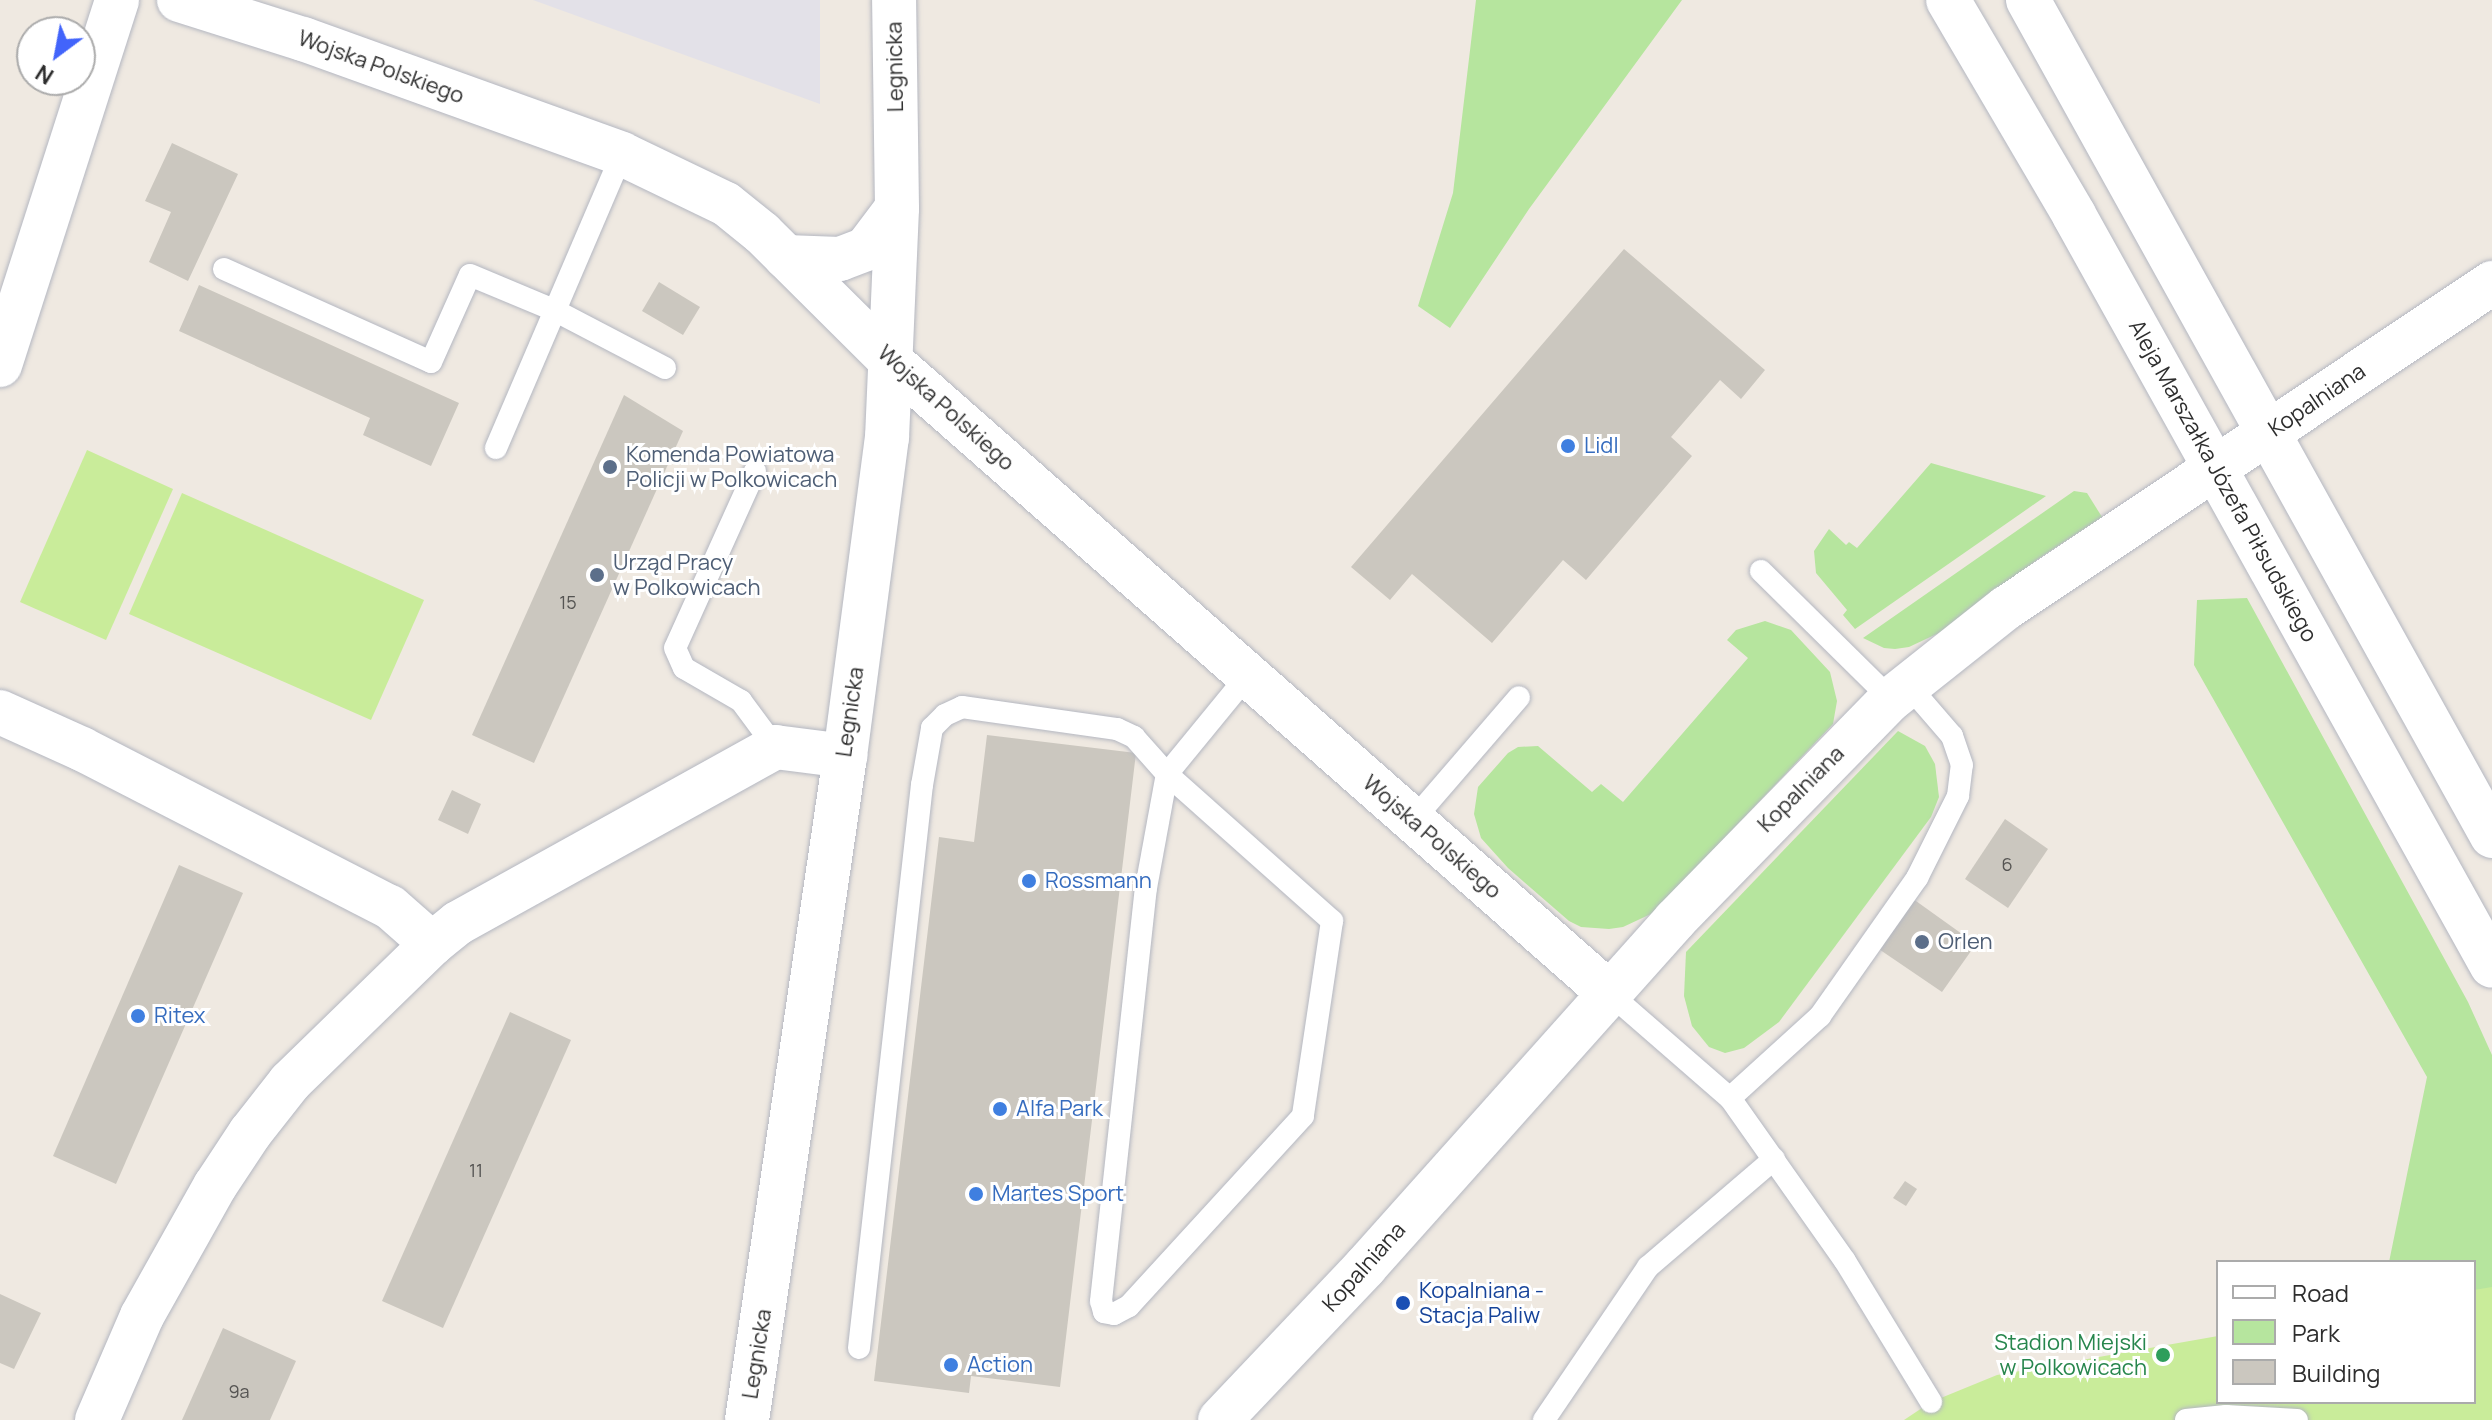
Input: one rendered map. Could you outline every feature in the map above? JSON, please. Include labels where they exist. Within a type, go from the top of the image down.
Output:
[{"type":"street","points":[[0,365],[117,0]]},
{"type":"street","name":"Wojska Polskiego","points":[[179,0],[303,39],[622,154],[726,204],[786,257],[893,363],[1609,993]]},
{"type":"street","name":"Legnicka","points":[[747,1420],[845,756],[887,438],[893,363],[897,208],[894,0]]},
{"type":"street","name":"Aleja Marszałka Józefa Piłsudskiego","points":[[1948,0],[2216,468],[2492,966]]},
{"type":"street","points":[[2028,0],[2492,836]]},
{"type":"street","points":[[786,257],[840,259],[866,249],[897,208]]},
{"type":"street","name":"Kopalniana","points":[[1220,1420],[1365,1267],[1609,993],[1749,842],[1900,692],[2006,608],[2492,283]]},
{"type":"street","points":[[0,712],[82,749],[390,907],[432,944]]},
{"type":"street","points":[[97,1420],[142,1316],[215,1186],[250,1133],[290,1082],[432,944],[458,923],[775,747],[845,756]]},
{"type":"lane","points":[[496,448],[622,154]]},
{"type":"lane","points":[[224,269],[431,362],[470,275],[556,311],[665,368]]},
{"type":"lane","points":[[755,471],[675,648],[684,668],[741,701],[775,747]]},
{"type":"lane","points":[[1730,1098],[1820,1016],[1917,878],[1958,796],[1962,765],[1952,736],[1761,571]]},
{"type":"lane","points":[[859,1348],[922,785],[932,728],[945,715],[962,707],[1117,729],[1148,748],[1167,774],[1332,921],[1303,1116],[1129,1306],[1114,1314],[1104,1312],[1101,1301],[1146,888],[1167,774],[1248,675]]},
{"type":"lane","points":[[1413,820],[1519,697]]},
{"type":"lane","points":[[1609,993],[1730,1098],[1845,1261],[1931,1402]]},
{"type":"lane","points":[[1544,1420],[1648,1267],[1774,1159]]},
{"type":"lane","points":[[2186,1420],[2226,1416],[2297,1420]]},
{"type":"shaded area","points":[[533,0],[820,0],[820,104]]},
{"type":"green space","points":[[1476,0],[1682,0],[1529,209],[1450,328],[1418,306],[1453,193]]},
{"type":"green space","points":[[87,450],[173,489],[106,640],[20,602]]},
{"type":"green space","points":[[1931,463],[2046,496],[1855,629],[1843,615],[1847,610],[1816,573],[1814,551],[1829,529],[1846,545],[1849,542],[1857,548]]},
{"type":"green space","points":[[2074,491],[2087,493],[2102,517],[2038,559],[1941,632],[1909,647],[1895,649],[1884,648],[1863,638]]},
{"type":"green space","points":[[182,493],[424,600],[371,720],[129,614]]},
{"type":"green space","points":[[2247,598],[2468,1002],[2492,1055],[2492,1302],[2476,1302],[2476,1260],[2389,1260],[2427,1077],[2194,665],[2197,600]]},
{"type":"green space","points":[[1765,621],[1791,630],[1830,672],[1837,701],[1833,724],[1653,913],[1623,927],[1609,929],[1581,927],[1569,921],[1508,868],[1481,838],[1474,814],[1478,787],[1508,753],[1518,747],[1538,746],[1592,792],[1601,784],[1623,802],[1748,658],[1727,640],[1736,630]]},
{"type":"green space","points":[[1898,731],[1925,746],[1935,764],[1939,797],[1931,817],[1779,1022],[1744,1048],[1725,1053],[1709,1047],[1692,1026],[1684,996],[1686,952]]},
{"type":"green space","name":"Stadion Miejski w Polkowicach","points":[[2492,1287],[2492,1420],[1904,1420],[1931,1402],[1997,1375],[2216,1336],[2216,1404],[2476,1404],[2476,1290]]},
{"type":"building","points":[[172,143],[238,174],[188,281],[149,262],[171,212],[145,201]]},
{"type":"building","name":"Lidl","points":[[1624,249],[1765,370],[1741,399],[1720,380],[1671,437],[1692,456],[1586,580],[1563,560],[1492,643],[1412,574],[1390,600],[1351,567]]},
{"type":"building","points":[[659,282],[700,307],[683,335],[642,311]]},
{"type":"building","points":[[199,285],[459,403],[431,466],[363,435],[370,418],[179,331]]},
{"type":"building","points":[[624,395],[683,431],[534,763],[472,735]]},
{"type":"building","name":"Alfa Park","points":[[987,735],[1136,753],[1060,1387],[971,1376],[969,1393],[874,1381],[939,837],[974,842]]},
{"type":"building","points":[[452,790],[481,804],[468,834],[438,820]]},
{"type":"building","points":[[2005,819],[2048,849],[2008,908],[1965,879]]},
{"type":"building","points":[[179,865],[243,893],[116,1184],[53,1156]]},
{"type":"building","name":"Orlen","points":[[1902,891],[1976,944],[1942,992],[1867,941]]},
{"type":"building","points":[[510,1012],[571,1040],[443,1328],[382,1301]]},
{"type":"building","points":[[1905,1181],[1917,1189],[1906,1206],[1893,1198]]},
{"type":"building","points":[[0,1294],[41,1313],[14,1369],[0,1363]]},
{"type":"building","points":[[223,1328],[296,1361],[270,1420],[182,1420]]},
{"type":"place","name":"Lidl","points":[[1568,446]]},
{"type":"place","name":"Komenda Powiatowa Policji w Polkowicach","points":[[610,467]]},
{"type":"place","name":"Urząd Pracy w Polkowicach","points":[[597,575]]},
{"type":"place","name":"Rossmann","points":[[1029,881]]},
{"type":"place","name":"Orlen","points":[[1922,942]]},
{"type":"place","name":"Ritex","points":[[138,1016]]},
{"type":"place","name":"Alfa Park","points":[[1000,1109]]},
{"type":"place","name":"Martes Sport","points":[[976,1194]]},
{"type":"place","name":"Kopalniana - Stacja Paliw","points":[[1403,1303]]},
{"type":"place","name":"Stadion Miejski w Polkowicach","points":[[2163,1355]]},
{"type":"place","name":"Action","points":[[951,1365]]}]
